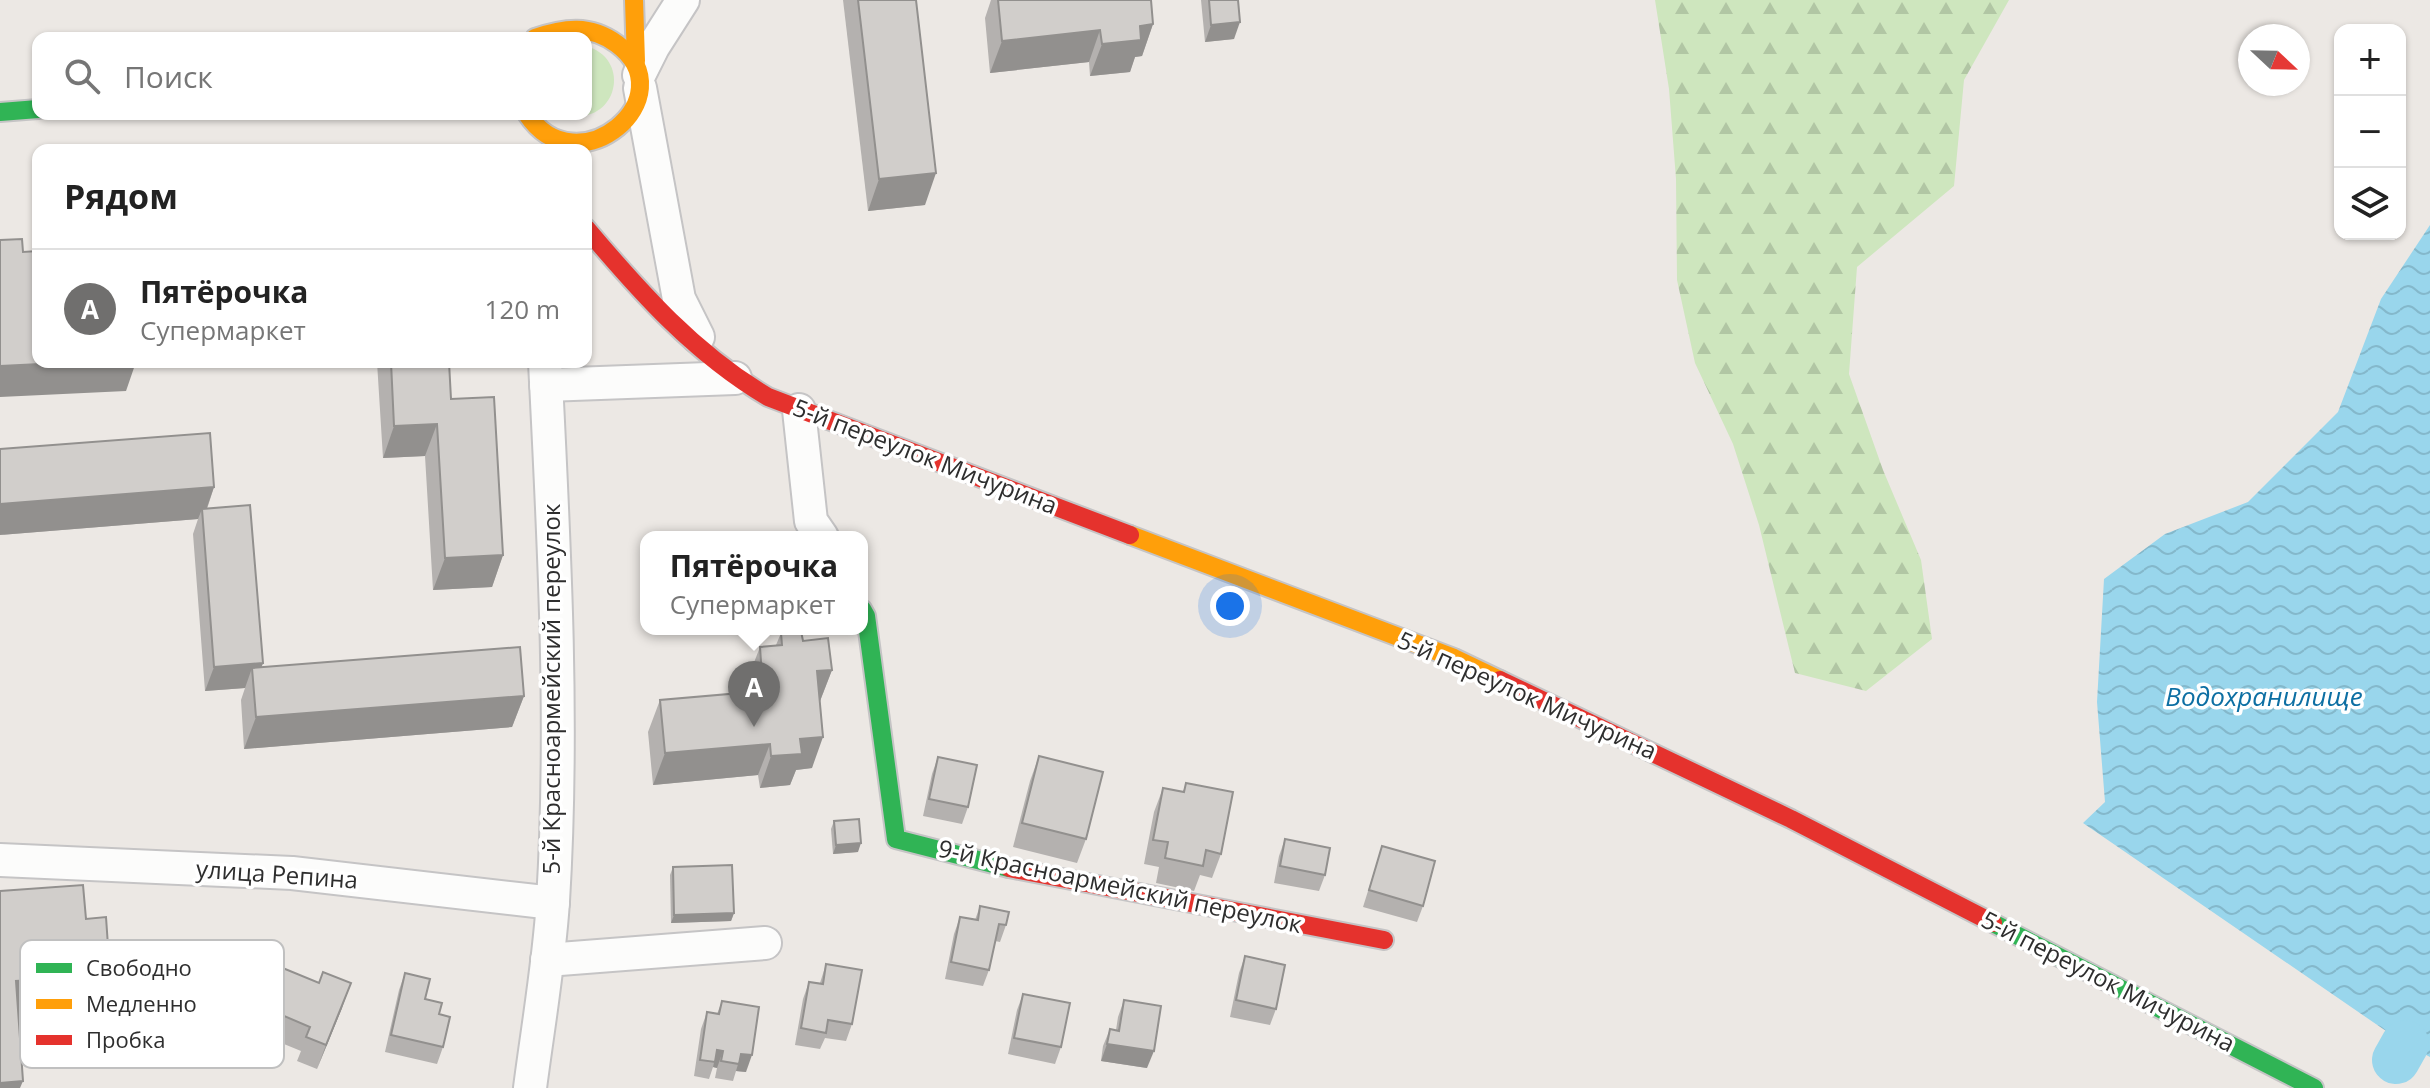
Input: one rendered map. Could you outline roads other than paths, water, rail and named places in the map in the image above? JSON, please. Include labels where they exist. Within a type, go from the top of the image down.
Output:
[{"type":"street","points":[[534,130],[572,143],[599,139],[623,124],[631,113],[638,74],[634,0]]},
{"type":"street","points":[[638,74],[683,0]]},
{"type":"street","points":[[542,32],[561,10]]},
{"type":"street","points":[[545,32],[575,20],[591,21],[619,35],[629,47],[638,74]]},
{"type":"street","name":"5-й переулок Мичурина","points":[[638,74],[679,299],[691,326],[725,370]]},
{"type":"street","points":[[0,112],[32,109]]},
{"type":"street","name":"5-й переулок Мичурина","points":[[592,235],[647,298],[725,370],[768,397],[1454,658],[1791,819],[2314,1088]]},
{"type":"street","name":"5-й Красноармейский переулок","points":[[530,1088],[553,903],[557,786],[546,374],[725,370]]},
{"type":"street","points":[[799,410],[811,521],[818,531]]},
{"type":"street","name":"9-й Красноармейский переулок","points":[[868,631],[896,839],[1020,871],[1384,940]]},
{"type":"street","name":"улица Репина","points":[[0,860],[292,873],[553,903]]},
{"type":"street","points":[[547,960],[765,943]]},
{"type":"water","name":"Водохранилище","points":[[2430,225],[2430,1057],[2405,1044],[2083,823],[2105,802],[2097,702],[2104,579],[2165,534],[2248,502],[2338,412],[2381,299]]},
{"type":"waterway","points":[[2396,1060],[2405,1044]]},
{"type":"place","name":"Пятёрочка","points":[[754,727]]}]
